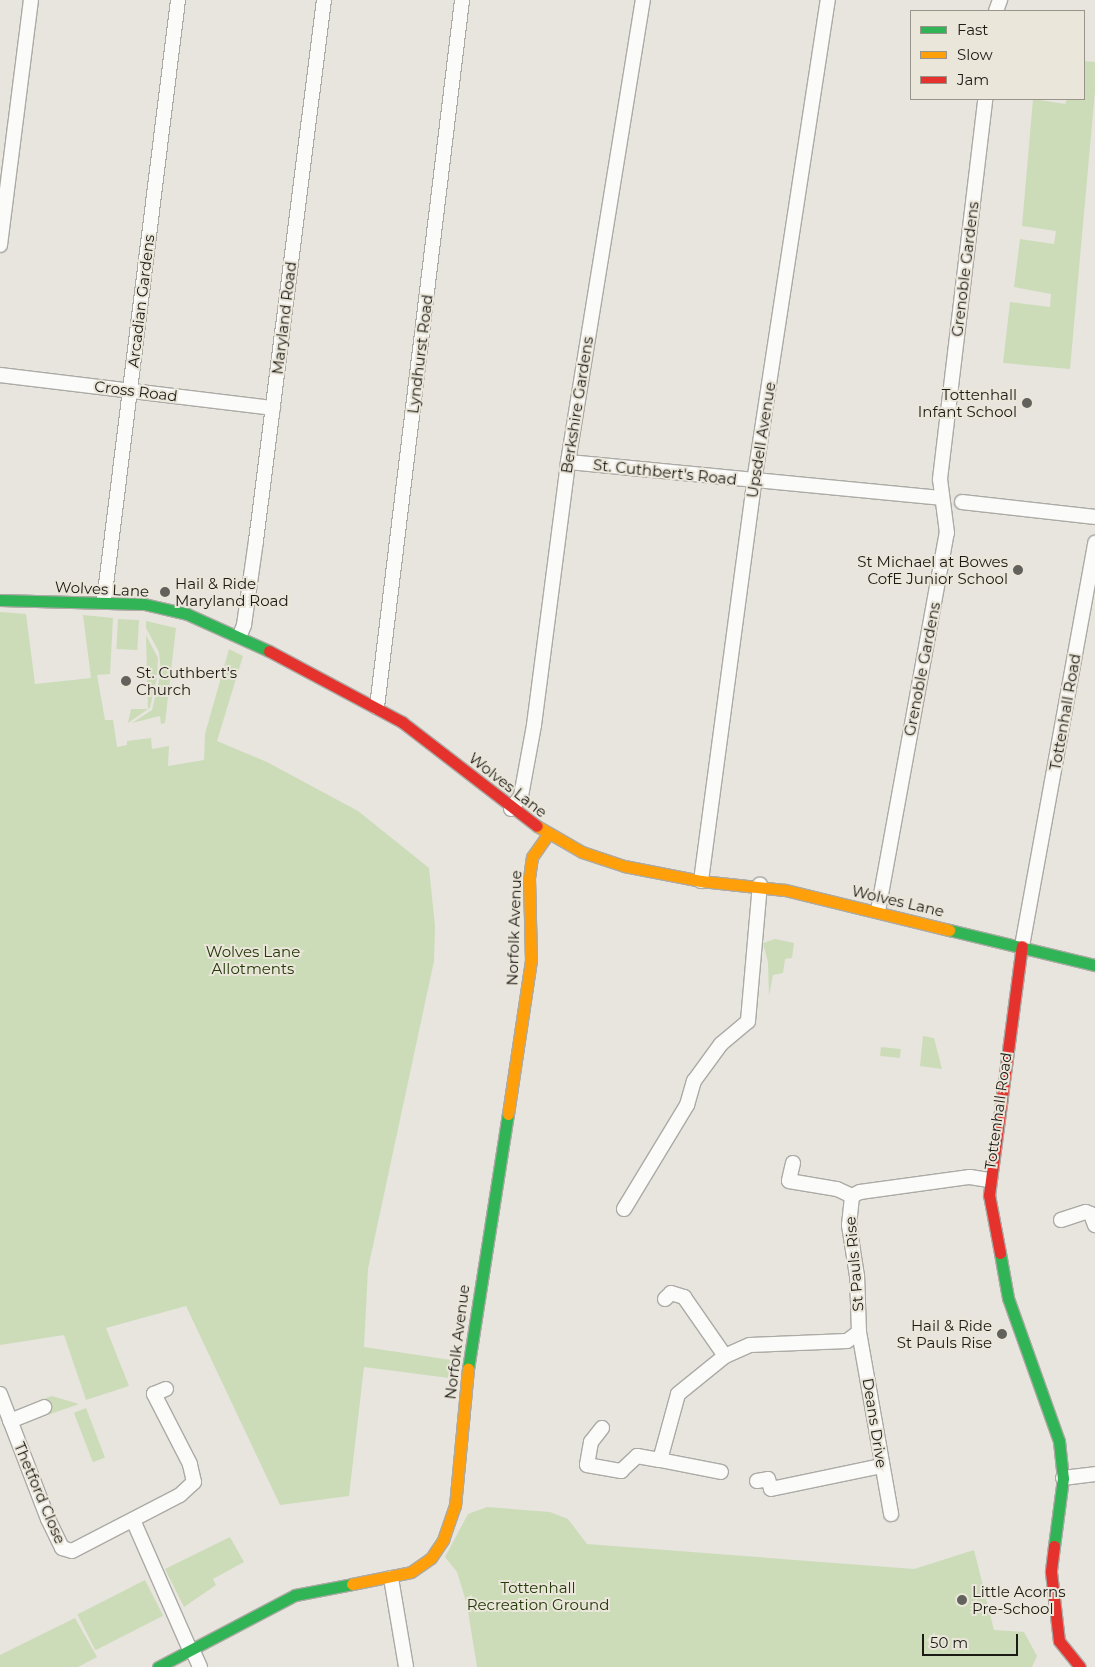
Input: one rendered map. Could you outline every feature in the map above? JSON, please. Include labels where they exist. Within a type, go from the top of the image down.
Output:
[{"type":"street","points":[[0,245],[31,0]]},
{"type":"street","name":"Arcadian Gardens","points":[[104,601],[178,0]]},
{"type":"street","name":"Maryland Road","points":[[240,635],[244,625],[273,408],[324,0]]},
{"type":"street","name":"Lyndhurst Road","points":[[377,707],[462,0]]},
{"type":"street","name":"Berkshire Gardens","points":[[511,809],[521,796],[534,725],[568,462],[643,0]]},
{"type":"street","name":"Upsdell Avenue","points":[[700,881],[754,482],[828,0]]},
{"type":"street","name":"Grenoble Gardens","points":[[878,911],[947,533],[941,498],[950,385],[985,100]]},
{"type":"street","name":"Cross Road","points":[[0,375],[273,408]]},
{"type":"street","name":"St. Cuthbert's Road","points":[[568,462],[754,482],[941,498]]},
{"type":"street","points":[[962,502],[1095,517]]},
{"type":"street","name":"Tottenhall Road","points":[[1080,1667],[1059,1641],[1053,1608],[1051,1572],[1063,1478],[1059,1441],[1050,1410],[1008,1298],[990,1211],[989,1180],[1022,946],[1095,543]]},
{"type":"street","name":"Wolves Lane","points":[[0,600],[104,601],[170,609],[240,635],[377,707],[422,735],[511,809],[548,834],[582,852],[624,866],[700,881],[760,885],[878,911],[1095,965]]},
{"type":"street","name":"Norfolk Avenue","points":[[158,1667],[295,1595],[391,1578],[411,1572],[431,1558],[443,1540],[455,1506],[464,1401],[480,1278],[526,1004],[531,960],[528,878],[532,857],[548,834]]},
{"type":"street","points":[[624,1209],[687,1105],[694,1081],[721,1044],[748,1021],[760,885]]},
{"type":"street","points":[[793,1163],[789,1181],[837,1189],[852,1196]]},
{"type":"street","name":"St Pauls Rise","points":[[660,1460],[678,1394],[725,1356],[750,1345],[847,1341],[859,1332],[857,1276],[849,1225],[852,1196],[860,1192],[970,1177],[989,1180]]},
{"type":"street","points":[[1061,1220],[1086,1212],[1091,1214],[1095,1225]]},
{"type":"street","points":[[664,1299],[672,1293],[684,1297],[725,1356]]},
{"type":"street","name":"Deans Drive","points":[[859,1332],[881,1466],[891,1514]]},
{"type":"street","name":"Thetford Close","points":[[0,1394],[62,1548],[72,1551],[180,1495],[194,1482],[190,1464],[154,1394],[166,1389]]},
{"type":"street","points":[[10,1421],[44,1408]]},
{"type":"street","points":[[602,1428],[592,1442],[587,1465],[621,1471],[637,1456],[721,1472]]},
{"type":"street","points":[[757,1481],[768,1480],[772,1489],[881,1466]]},
{"type":"street","points":[[1063,1478],[1095,1474]]},
{"type":"street","points":[[133,1520],[200,1667]]},
{"type":"street","points":[[391,1578],[406,1667]]},
{"type":"green space","points":[[1085,61],[1095,62],[1095,91],[1070,369],[1003,363],[1010,302],[1050,307],[1051,294],[1014,287],[1020,239],[1054,244],[1056,231],[1022,226],[1033,100],[1065,104],[1067,100],[1085,100]]},
{"type":"green space","name":"Wolves Lane Allotments","points":[[0,612],[26,614],[35,684],[91,678],[83,615],[113,618],[110,674],[97,675],[105,720],[113,720],[117,747],[127,745],[127,741],[151,738],[152,749],[169,746],[168,766],[204,760],[205,734],[229,649],[243,656],[217,741],[267,762],[358,811],[429,868],[435,926],[434,961],[368,1269],[364,1347],[451,1360],[449,1378],[364,1367],[349,1496],[280,1505],[186,1306],[106,1328],[129,1386],[86,1400],[64,1335],[0,1345]]},
{"type":"green space","points":[[118,619],[139,620],[137,650],[116,649]]},
{"type":"green space","points":[[146,621],[176,628],[165,723],[161,724],[160,716],[132,723],[152,710],[161,672],[159,652],[146,628]]},
{"type":"green space","points":[[146,635],[158,658],[157,675],[147,675]]},
{"type":"green space","points":[[147,678],[157,678],[148,709]]},
{"type":"green space","points":[[131,709],[148,709],[128,723]]},
{"type":"green space","points":[[775,939],[794,943],[792,958],[785,959],[783,973],[773,975],[769,996],[768,962],[763,943]]},
{"type":"green space","points":[[923,1036],[934,1038],[942,1069],[920,1066]]},
{"type":"green space","points":[[881,1047],[901,1049],[900,1058],[880,1056]]},
{"type":"green space","points":[[52,1396],[79,1404],[48,1415],[43,1399]]},
{"type":"green space","points":[[86,1408],[105,1457],[93,1462],[74,1413]]},
{"type":"green space","name":"Tottenhall Recreation Ground","points":[[487,1507],[550,1512],[568,1519],[587,1544],[914,1569],[974,1550],[994,1630],[1024,1632],[1037,1656],[1032,1667],[477,1667],[467,1605],[457,1572],[445,1557],[468,1514]]},
{"type":"green space","points":[[230,1537],[244,1562],[213,1579],[216,1585],[184,1607],[165,1569]]},
{"type":"green space","points":[[145,1580],[163,1616],[95,1650],[77,1615]]},
{"type":"green space","points":[[75,1618],[97,1657],[78,1667],[0,1667],[0,1655]]},
{"type":"traffic: fast","points":[[0,600],[144,604],[187,614],[269,651]]},
{"type":"traffic: fast","points":[[949,930],[1095,965]]},
{"type":"traffic: fast","points":[[468,1369],[508,1114]]},
{"type":"traffic: fast","points":[[1000,1253],[1008,1298],[1059,1441],[1063,1478],[1054,1546]]},
{"type":"traffic: fast","points":[[158,1667],[295,1595],[352,1584]]},
{"type":"traffic: slow","points":[[537,826],[582,852],[624,866],[701,881],[785,890],[949,930]]},
{"type":"traffic: slow","points":[[508,1114],[531,960],[529,878],[532,857],[548,834]]},
{"type":"traffic: slow","points":[[352,1584],[411,1572],[431,1558],[443,1540],[455,1506],[468,1369]]},
{"type":"traffic: jam","points":[[269,651],[402,722],[537,826]]},
{"type":"traffic: jam","points":[[1000,1253],[989,1195],[1022,946]]},
{"type":"traffic: jam","points":[[1054,1546],[1051,1572],[1059,1641],[1080,1667]]},
{"type":"place","name":"Tottenhall Infant School","points":[[1027,403]]},
{"type":"place","name":"St Michael at Bowes CofE Junior School","points":[[1018,570]]},
{"type":"place","name":"Hail & Ride Maryland Road","points":[[165,592]]},
{"type":"place","name":"St. Cuthbert's Church","points":[[126,681]]},
{"type":"place","name":"Hail & Ride St Pauls Rise","points":[[1002,1334]]},
{"type":"place","name":"Little Acorns Pre-School","points":[[962,1600]]}]
